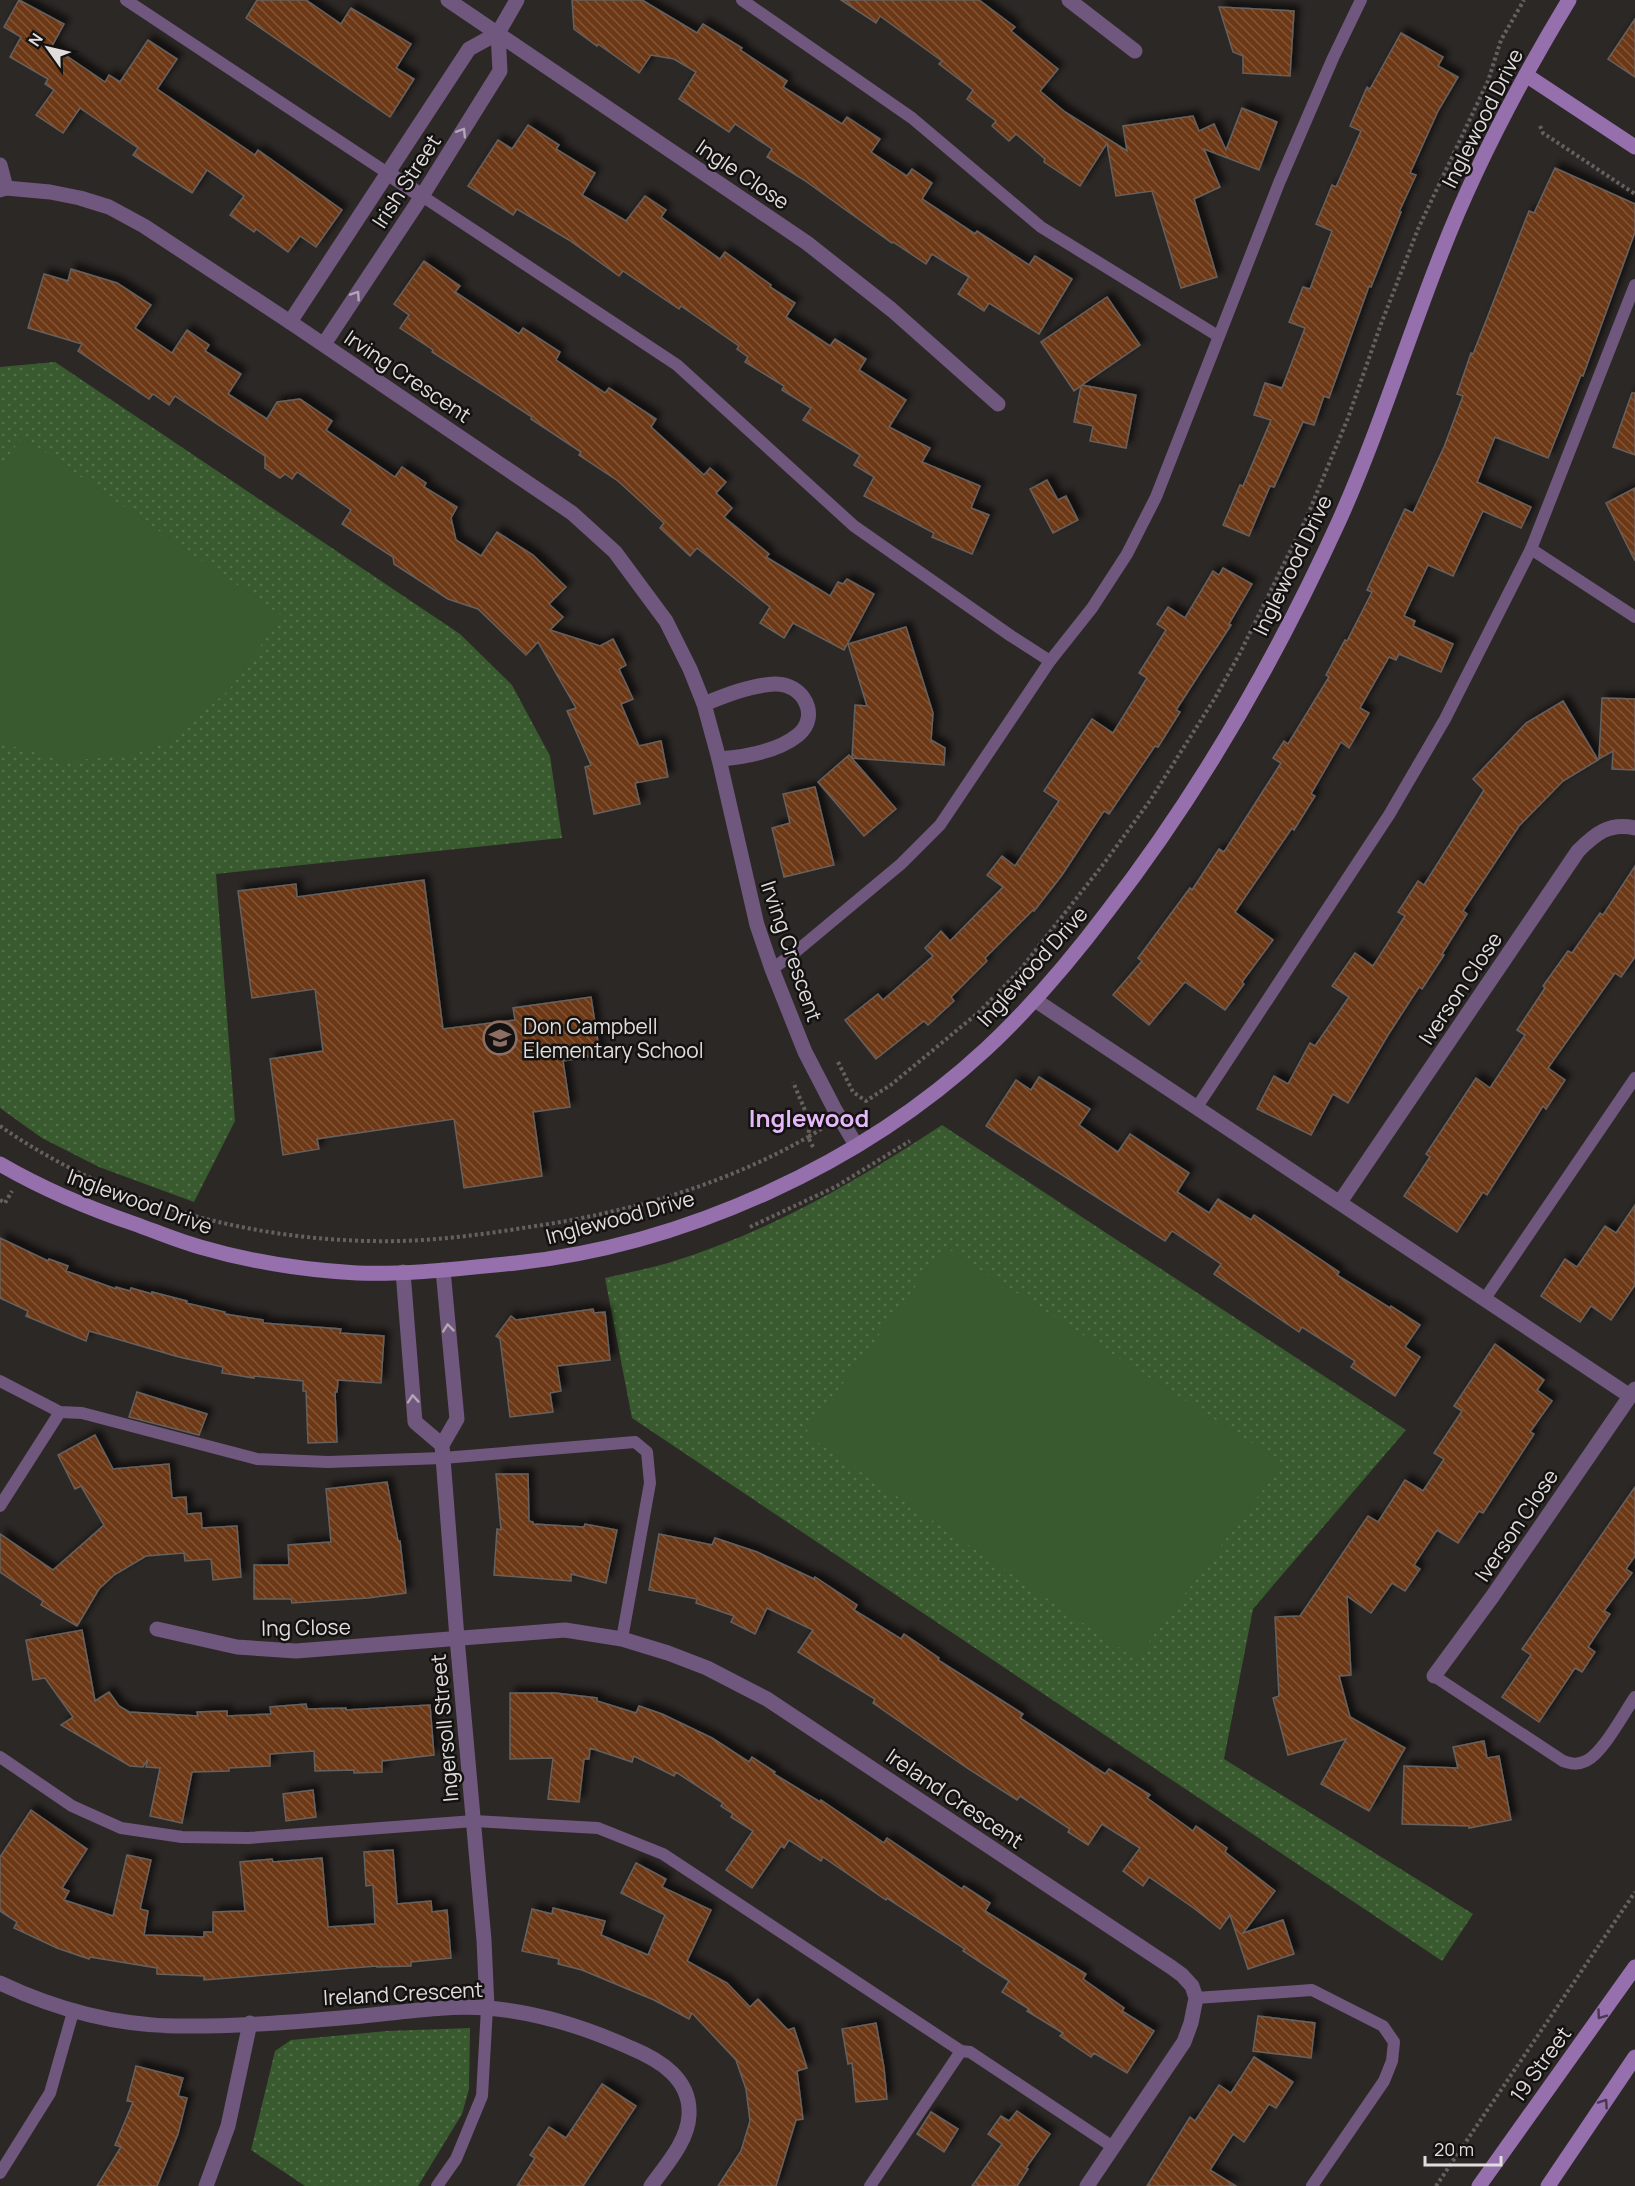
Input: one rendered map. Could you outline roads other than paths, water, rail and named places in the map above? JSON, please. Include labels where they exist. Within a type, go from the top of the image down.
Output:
[{"type":"street","name":"Ingle Close","points":[[448,0],[807,243],[892,310],[998,404]]},
{"type":"street","points":[[498,33],[517,0]]},
{"type":"street","points":[[1069,0],[1135,51]]},
{"type":"street","name":"Inglewood Drive","points":[[0,1164],[82,1205],[199,1247],[289,1267],[361,1273],[443,1270],[556,1258],[652,1235],[693,1222],[793,1180],[856,1145],[938,1089],[984,1050],[1035,1000],[1084,943],[1140,869],[1192,794],[1255,688],[1341,517],[1370,447],[1443,248],[1482,161],[1526,75],[1569,0]]},
{"type":"street","name":"Irish Street","points":[[291,322],[469,49],[498,33],[500,71],[422,196],[324,344]]},
{"type":"street","points":[[1526,75],[1635,147]]},
{"type":"street","name":"Irving Crescent","points":[[0,165],[3,189],[50,192],[109,207],[144,226],[324,344],[572,513],[615,552],[666,621],[690,669],[704,704],[719,759],[754,915],[772,969],[805,1052],[856,1145]]},
{"type":"street","points":[[389,174],[422,196]]},
{"type":"street","points":[[704,704],[756,687],[777,684],[794,687],[806,700],[808,717],[800,733],[783,745],[739,758],[719,759]]},
{"type":"street","name":"Iverson Close","points":[[1340,1202],[1578,852],[1603,829],[1616,826],[1635,828]]},
{"type":"street","name":"Iverson Close","points":[[1035,1000],[1484,1300],[1632,1393],[1492,1597],[1434,1676]]},
{"type":"street","points":[[404,1272],[415,1422],[442,1451],[457,1419],[443,1270]]},
{"type":"street","name":"Ingersoll Street","points":[[442,1451],[484,1940],[487,2008]]},
{"type":"street","name":"Ing Close","points":[[158,1629],[237,1647],[296,1651],[457,1638]]},
{"type":"street","name":"Ireland Crescent","points":[[457,1638],[565,1630],[622,1639],[669,1653],[707,1668],[767,1699],[1182,1975],[1192,1986],[1196,1998]]},
{"type":"street","name":"19 Street","points":[[1479,2186],[1635,1967]]},
{"type":"street","name":"Ireland Crescent","points":[[0,1983],[73,2012],[174,2026],[351,2017],[430,2008],[487,2008],[537,2017],[590,2031],[642,2052],[661,2063],[684,2086],[689,2102],[689,2116],[680,2144],[651,2186]]},
{"type":"street","points":[[1087,2186],[1184,2042],[1193,2017],[1196,1998]]},
{"type":"street","points":[[206,2186],[228,2126],[250,2023]]},
{"type":"street","points":[[1548,2186],[1635,2057]]},
{"type":"lane","points":[[126,0],[389,174]]},
{"type":"lane","points":[[742,0],[912,118],[1041,227],[1218,336]]},
{"type":"lane","points":[[772,969],[901,864],[940,825],[1050,661],[1092,608],[1127,554],[1156,497],[1180,430],[1202,384],[1218,336],[1279,183],[1333,58],[1361,0]]},
{"type":"lane","points":[[422,196],[677,365],[854,526],[1050,661]]},
{"type":"lane","points":[[1197,1107],[1389,815],[1445,719],[1531,549],[1635,285]]},
{"type":"lane","points":[[1531,549],[1635,617]]},
{"type":"lane","points":[[1484,1300],[1635,1078]]},
{"type":"lane","points":[[0,1381],[60,1412],[82,1413],[257,1459],[328,1462],[442,1451],[635,1442],[647,1452],[650,1483],[622,1639]]},
{"type":"lane","points":[[0,1506],[60,1412]]},
{"type":"lane","points":[[1434,1676],[1563,1761],[1575,1764],[1588,1760],[1600,1748],[1635,1697]]},
{"type":"lane","points":[[0,1757],[72,1806],[121,1828],[182,1837],[248,1838],[474,1821],[598,1828],[663,1854],[961,2051],[970,2052],[1113,2147]]},
{"type":"lane","points":[[1196,1998],[1312,1990],[1383,2026],[1394,2042],[1392,2061],[1384,2081],[1312,2186]]},
{"type":"lane","points":[[437,2186],[456,2159],[482,2096],[487,2008]]},
{"type":"lane","points":[[0,2173],[50,2093],[73,2012]]},
{"type":"lane","points":[[870,2186],[961,2051]]},
{"type":"place","name":"Don Campbell Elementary School","points":[[500,1038]]},
{"type":"district","name":"Inglewood","points":[[809,1117]]}]
